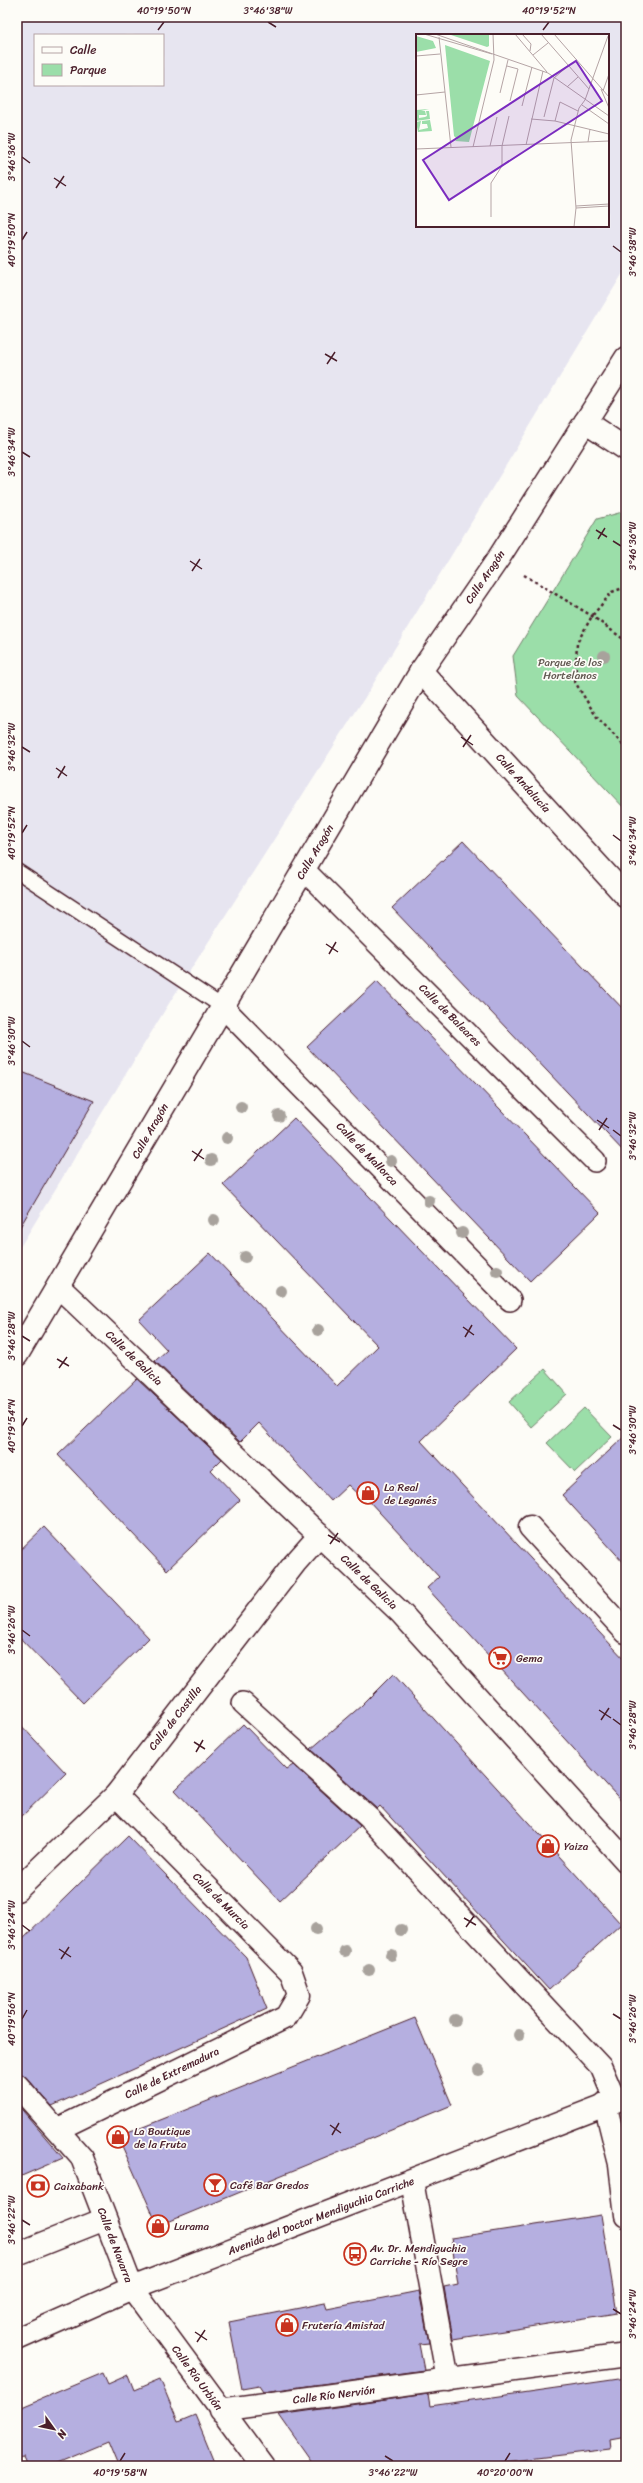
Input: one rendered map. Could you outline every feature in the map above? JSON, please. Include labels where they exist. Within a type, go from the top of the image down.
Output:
[{"type":"street","name":"Calle Aragón","points":[[17,1355],[59,1287],[421,671],[498,559],[626,358]]},
{"type":"street","points":[[585,422],[626,449]]},
{"type":"street","name":"Calle Andalucía","points":[[421,671],[626,896]]},
{"type":"street","name":"Calle de Baleares","points":[[304,870],[595,1161]]},
{"type":"street","name":"Calle de Mallorca","points":[[223,1008],[510,1300]]},
{"type":"street","name":"Calle de Galicia","points":[[59,1287],[401,1613],[626,1861]]},
{"type":"street","points":[[530,1527],[626,1632]]},
{"type":"street","name":"Calle de Castilla","points":[[17,1890],[116,1795],[295,1564],[320,1535]]},
{"type":"street","points":[[243,1703],[380,1830],[601,2067],[615,2100],[626,2216]]},
{"type":"street","name":"Calle de Murcia","points":[[116,1795],[291,1972],[299,1995],[286,2017]]},
{"type":"street","name":"Calle de Extremadura","points":[[58,2129],[286,2017]]},
{"type":"street","name":"Calle de Navarra","points":[[17,2085],[58,2129],[82,2158],[132,2288]]},
{"type":"street","name":"Avenida del Doctor Mendiguchia Carriche","points":[[17,2339],[132,2288],[412,2181],[615,2100]]},
{"type":"street","points":[[412,2181],[448,2380]]},
{"type":"street","points":[[17,2254],[105,2219]]},
{"type":"street","name":"Calle Río Urbión","points":[[132,2288],[220,2410],[263,2466]]},
{"type":"street","name":"Calle Río Nervión","points":[[220,2410],[448,2380],[626,2354]]},
{"type":"lane","points":[[17,871],[223,1008]]},
{"type":"path","points":[[498,559],[592,616],[626,641]]},
{"type":"path","points":[[626,587],[612,592],[592,616],[577,643],[575,682],[596,716],[626,748]]},
{"type":"shaded area","points":[[17,17],[626,17],[626,268],[367,694],[168,1005],[17,1252]]},
{"type":"green space","name":"Parque de los Hortelanos","points":[[626,511],[626,810],[518,696],[513,656],[597,519]]},
{"type":"green space","points":[[545,1369],[567,1394],[531,1427],[509,1402]]},
{"type":"green space","points":[[584,1408],[612,1437],[575,1472],[547,1443]]},
{"type":"building","points":[[463,841],[626,1012],[626,1154],[392,908]]},
{"type":"building","points":[[377,981],[600,1213],[530,1281],[307,1047]]},
{"type":"building","points":[[17,1070],[94,1101],[17,1232]]},
{"type":"building","points":[[294,1118],[516,1349],[421,1441],[626,1661],[626,1806],[427,1588],[439,1577],[368,1500],[366,1502],[348,1485],[331,1501],[259,1423],[240,1442],[155,1361],[167,1350],[139,1320],[210,1253],[337,1386],[378,1346],[223,1185]]},
{"type":"building","points":[[137,1379],[222,1459],[211,1470],[240,1500],[167,1570],[58,1455]]},
{"type":"building","points":[[626,1435],[626,1565],[562,1495]]},
{"type":"building","points":[[44,1527],[149,1638],[83,1703],[17,1635],[17,1553]]},
{"type":"building","points":[[393,1674],[621,1924],[549,1990],[380,1806],[377,1809],[311,1749],[361,1706]]},
{"type":"building","points":[[17,1721],[66,1773],[17,1821]]},
{"type":"building","points":[[243,1724],[287,1769],[293,1765],[360,1826],[280,1901],[175,1790]]},
{"type":"building","points":[[128,1836],[246,1957],[267,2009],[52,2106],[26,2077],[17,2073],[17,1945]]},
{"type":"building","points":[[415,2018],[452,2105],[158,2226],[118,2137]]},
{"type":"building","points":[[17,2104],[63,2158],[17,2178]]},
{"type":"building","points":[[601,2215],[617,2313],[453,2339],[444,2287],[458,2284],[451,2238]]},
{"type":"building","points":[[419,2291],[429,2343],[419,2344],[424,2370],[263,2392],[259,2386],[242,2389],[229,2322],[325,2303],[327,2309]]},
{"type":"building","points":[[103,2373],[108,2384],[128,2375],[134,2390],[160,2379],[178,2422],[195,2415],[216,2466],[118,2466],[108,2442],[50,2466],[28,2466],[24,2457],[17,2458],[17,2409]]},
{"type":"building","points":[[626,2378],[626,2437],[610,2440],[611,2449],[470,2466],[315,2466],[279,2415],[428,2394],[430,2406]]},
{"type":"place","name":"La Real de Leganés","points":[[368,1493]]},
{"type":"place","name":"Gema","points":[[500,1658]]},
{"type":"place","name":"Yaiza","points":[[548,1846]]},
{"type":"place","name":"La Boutique de la Fruta","points":[[118,2137]]},
{"type":"place","name":"Café Bar Gredos","points":[[215,2185]]},
{"type":"place","name":"Caixabank","points":[[38,2186]]},
{"type":"place","name":"Lurama","points":[[158,2226]]},
{"type":"place","name":"Av. Dr. Mendiguchia Carriche - Río Segre","points":[[355,2254]]},
{"type":"place","name":"Frutería Amistad","points":[[287,2325]]}]
